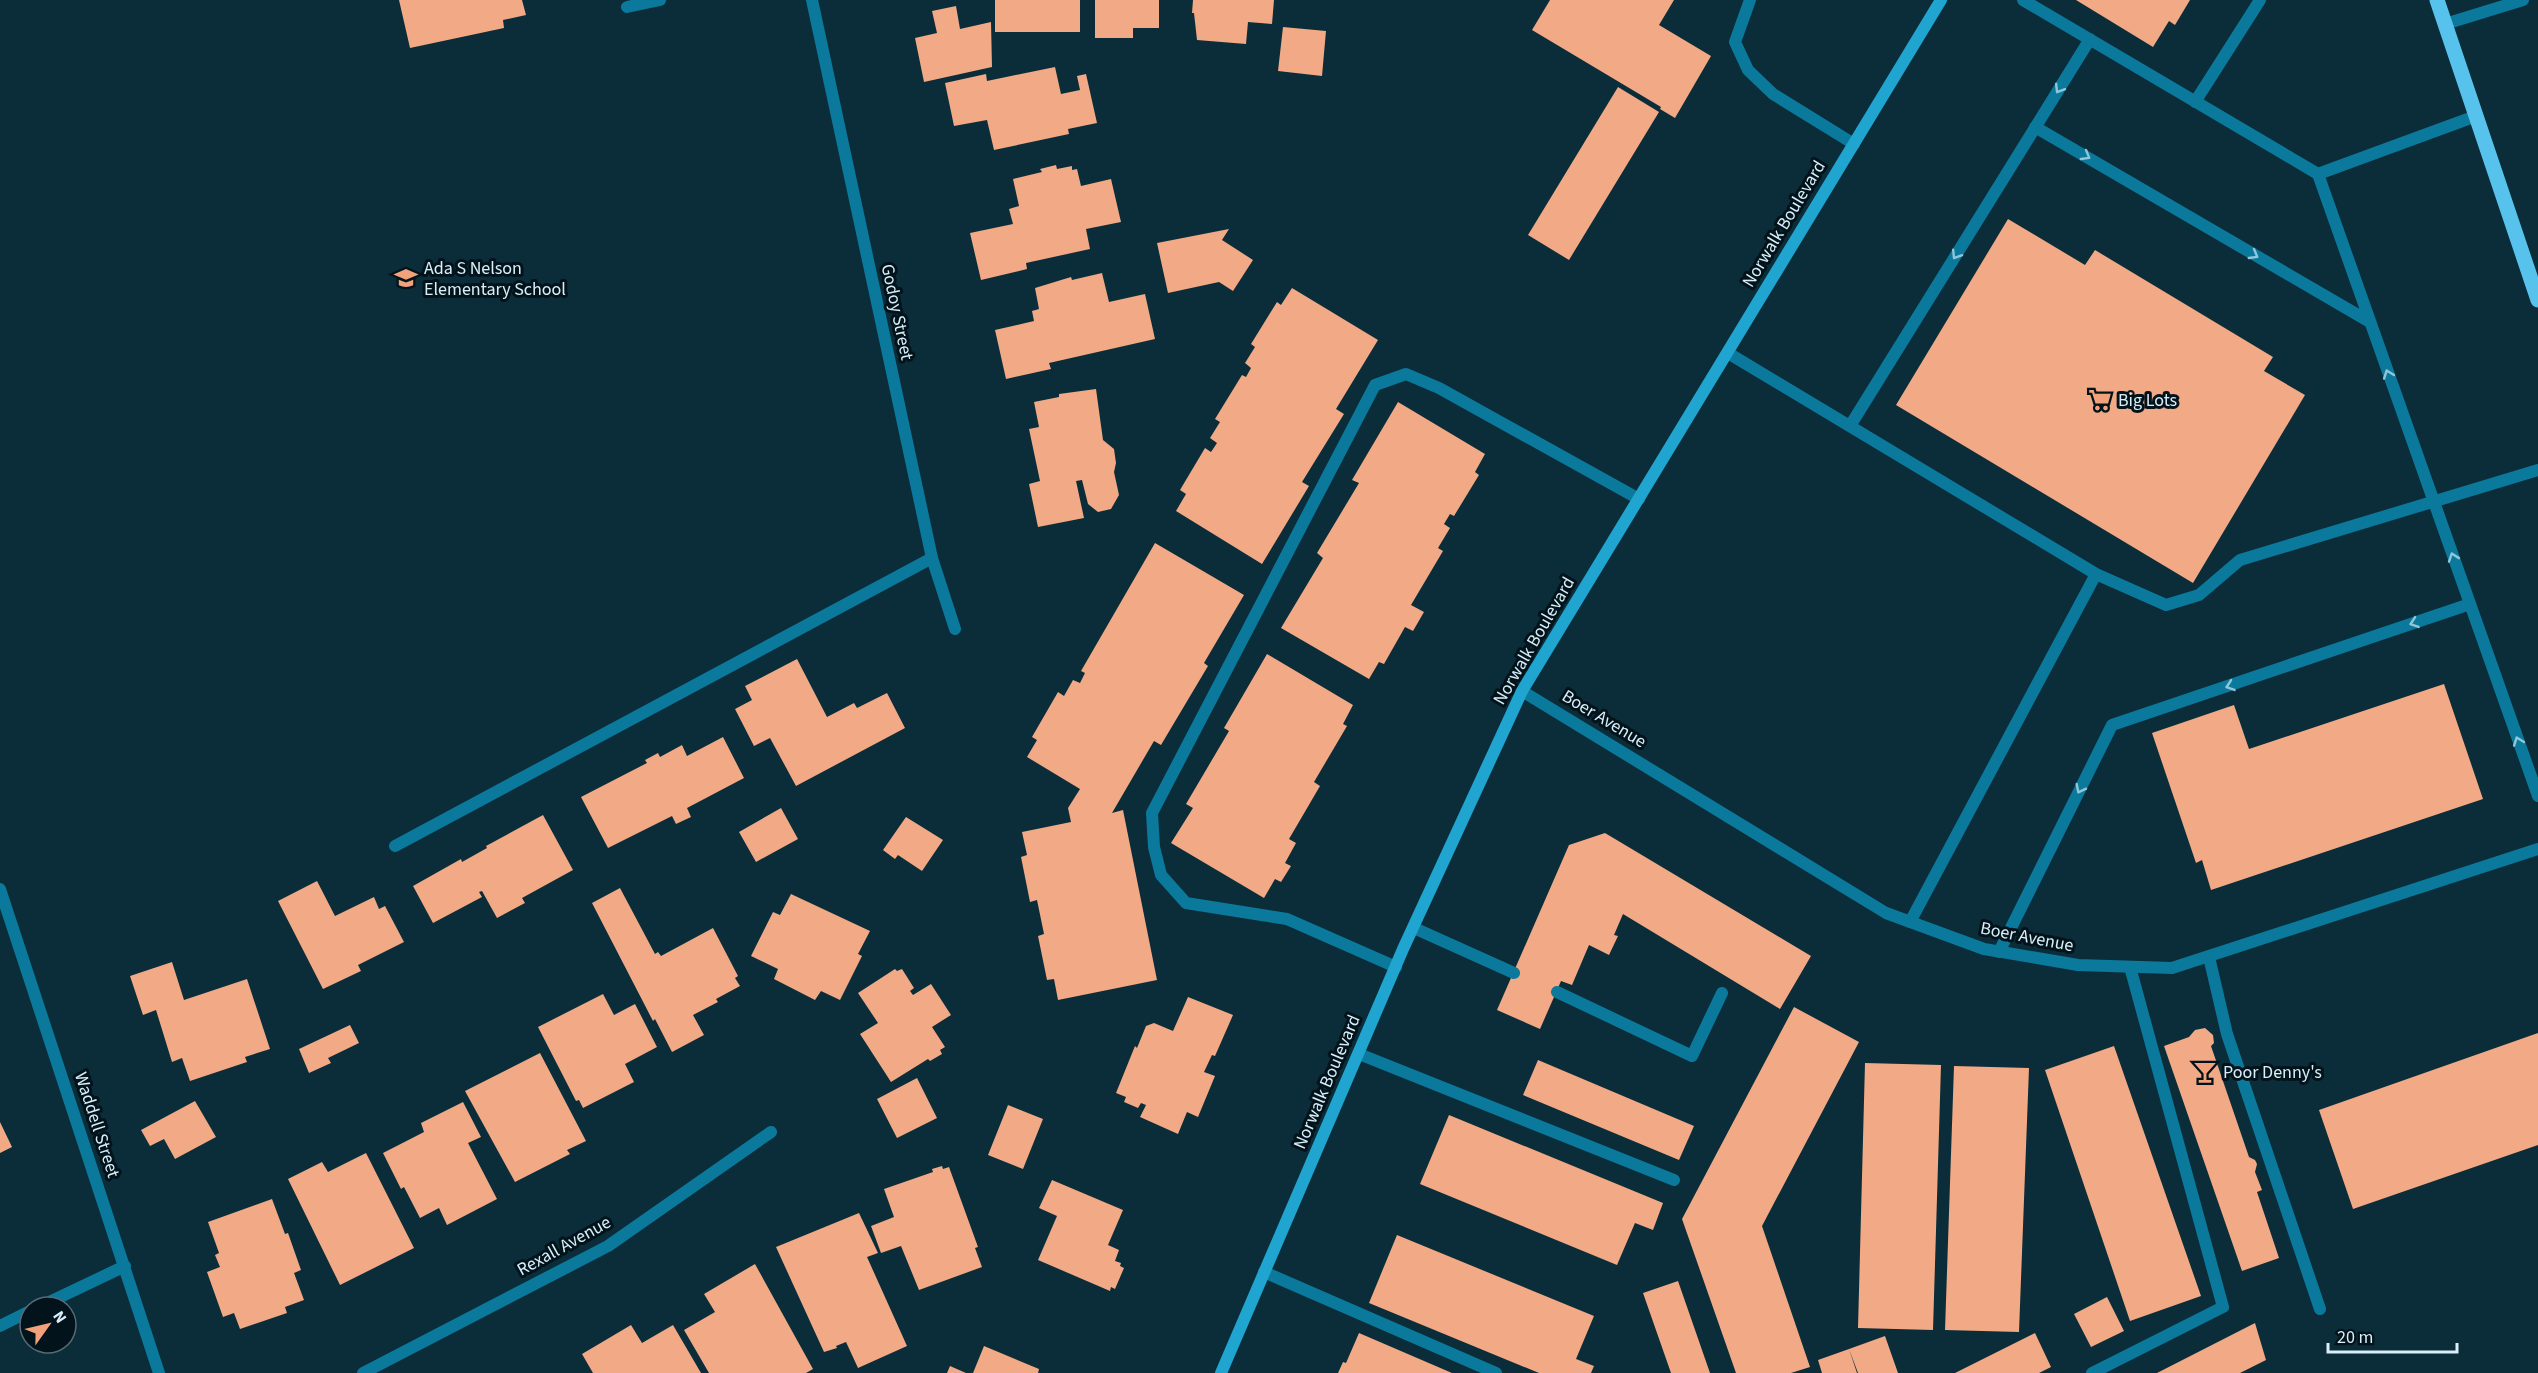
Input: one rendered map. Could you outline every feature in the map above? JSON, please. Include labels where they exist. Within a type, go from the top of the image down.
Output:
[{"type":"main road","name":"Norwalk Boulevard","points":[[1221,1373],[1396,967],[1522,691],[1941,0]]},
{"type":"main road","points":[[2436,0],[2538,300]]},
{"type":"street","points":[[627,8],[660,0]]},
{"type":"street","name":"Godoy Street","points":[[812,0],[932,558],[956,629]]},
{"type":"street","points":[[1750,0],[1734,42],[1748,70],[1773,94],[1854,144]]},
{"type":"street","points":[[2023,0],[2318,174],[2538,796]]},
{"type":"street","points":[[2195,102],[2260,0]]},
{"type":"street","points":[[2445,24],[2523,0]]},
{"type":"street","points":[[1850,426],[2090,39]]},
{"type":"street","points":[[2318,174],[2476,116]]},
{"type":"street","points":[[2036,126],[2370,322]]},
{"type":"street","points":[[1728,353],[2096,574],[2166,605],[2199,595],[2240,560],[2538,470]]},
{"type":"street","points":[[1396,967],[1287,919],[1186,903],[1161,874],[1154,847],[1152,813],[1375,385],[1407,374],[1439,388],[1639,499]]},
{"type":"street","points":[[395,846],[932,558]]},
{"type":"street","points":[[1910,922],[2096,574]]},
{"type":"street","points":[[1999,952],[2112,725],[2470,604]]},
{"type":"street","name":"Boer Avenue","points":[[1522,691],[1886,913],[1984,949],[2078,965],[2172,968],[2538,849]]},
{"type":"street","name":"Waddell Street","points":[[0,890],[159,1373]]},
{"type":"street","points":[[1414,927],[1514,973]]},
{"type":"street","points":[[2209,957],[2227,1034],[2320,1309]]},
{"type":"street","points":[[2092,1373],[2223,1307],[2130,967]]},
{"type":"street","points":[[1557,992],[1692,1056],[1722,993]]},
{"type":"street","points":[[1359,1054],[1674,1180]]},
{"type":"street","name":"Rexall Avenue","points":[[363,1373],[608,1246],[771,1132]]},
{"type":"street","points":[[64,1295],[125,1266]]},
{"type":"street","points":[[1264,1272],[1496,1373]]},
{"type":"street","points":[[0,1326],[18,1317]]},
{"type":"building","points":[[399,0],[522,0],[526,15],[503,20],[504,28],[410,48]]},
{"type":"building","points":[[995,0],[1080,0],[1080,32],[995,32]]},
{"type":"building","points":[[1095,0],[1159,0],[1159,28],[1133,28],[1133,38],[1095,38]]},
{"type":"building","points":[[1193,0],[1274,0],[1272,24],[1248,22],[1246,44],[1197,40],[1194,13],[1192,13]]},
{"type":"building","points":[[1550,0],[1674,0],[1659,25],[1711,56],[1675,118],[1660,109],[1661,107],[1532,30]]},
{"type":"building","points":[[2076,0],[2190,0],[2175,25],[2169,21],[2153,47]]},
{"type":"building","points":[[956,6],[960,29],[991,22],[992,67],[924,82],[915,38],[937,33],[932,11]]},
{"type":"building","points":[[1283,27],[1326,31],[1322,76],[1278,71]]},
{"type":"building","points":[[1055,67],[1061,94],[1080,90],[1077,76],[1086,74],[1097,123],[1068,129],[1069,134],[994,150],[987,120],[954,126],[945,83],[986,74],[987,81]]},
{"type":"building","points":[[1618,87],[1659,112],[1569,260],[1528,235]]},
{"type":"building","points":[[1056,165],[1057,169],[1072,166],[1072,170],[1077,169],[1081,186],[1111,179],[1121,222],[1086,229],[1090,249],[1026,263],[1027,269],[981,280],[970,233],[1013,224],[1009,209],[1019,206],[1013,179],[1042,172],[1040,169]]},
{"type":"building","name":"Big Lots","points":[[2008,219],[2085,265],[2095,250],[2273,357],[2264,371],[2305,395],[2193,583],[1896,405]]},
{"type":"building","points":[[1229,229],[1222,240],[1253,260],[1233,291],[1219,282],[1168,293],[1157,243]]},
{"type":"building","points":[[1102,273],[1109,302],[1145,294],[1155,339],[1049,363],[1051,369],[1006,379],[995,330],[1034,321],[1032,311],[1039,309],[1035,288],[1071,277],[1072,280]]},
{"type":"building","points":[[1292,288],[1378,340],[1336,409],[1344,414],[1302,482],[1309,486],[1262,564],[1176,511],[1186,494],[1180,490],[1205,448],[1211,452],[1217,443],[1210,438],[1220,422],[1215,419],[1242,375],[1246,377],[1251,368],[1245,363],[1255,347],[1251,344],[1277,302],[1281,305]]},
{"type":"building","points":[[1096,389],[1103,440],[1114,449],[1116,463],[1114,472],[1119,495],[1111,509],[1098,512],[1088,504],[1082,480],[1076,481],[1084,518],[1038,527],[1029,484],[1040,481],[1029,429],[1039,427],[1034,402],[1059,397],[1059,394]]},
{"type":"building","points":[[1398,402],[1485,454],[1475,472],[1479,475],[1454,516],[1450,514],[1444,524],[1450,528],[1438,548],[1443,551],[1411,605],[1424,612],[1413,631],[1405,627],[1384,664],[1379,662],[1369,679],[1281,628],[1323,558],[1317,553],[1359,483],[1352,480]]},
{"type":"building","points":[[1155,543],[1244,595],[1204,663],[1208,666],[1161,745],[1154,741],[1112,813],[1123,810],[1157,980],[1058,1000],[1054,979],[1047,980],[1038,936],[1044,934],[1037,900],[1030,902],[1021,857],[1027,855],[1022,832],[1071,822],[1068,808],[1080,789],[1027,757],[1037,740],[1032,737],[1058,692],[1064,696],[1073,680],[1080,683],[1085,673],[1081,671]]},
{"type":"building","points":[[1267,654],[1353,705],[1343,724],[1347,726],[1314,782],[1320,786],[1289,839],[1296,843],[1285,863],[1291,866],[1281,882],[1275,879],[1264,898],[1171,843],[1193,808],[1186,804],[1229,731],[1224,728]]},
{"type":"building","points":[[797,659],[827,717],[854,703],[857,708],[887,693],[905,728],[796,786],[770,738],[754,746],[735,709],[752,700],[745,686]]},
{"type":"building","points":[[2444,684],[2483,799],[2211,890],[2202,860],[2196,863],[2152,733],[2234,705],[2249,749]]},
{"type":"building","points":[[723,737],[744,778],[687,808],[691,817],[676,824],[672,816],[608,848],[581,797],[647,763],[645,760],[658,753],[660,757],[682,745],[687,756]]},
{"type":"building","points":[[781,808],[798,839],[756,862],[739,832]]},
{"type":"building","points":[[543,815],[573,870],[522,898],[525,903],[497,918],[482,891],[479,892],[482,897],[433,923],[413,886],[461,859],[462,862]]},
{"type":"building","points":[[906,817],[943,840],[922,871],[898,855],[895,859],[883,850]]},
{"type":"building","points":[[1605,833],[1811,956],[1780,1009],[1623,914],[1614,935],[1618,936],[1609,955],[1589,945],[1572,985],[1561,981],[1540,1029],[1497,1010],[1569,845]]},
{"type":"building","points":[[317,881],[335,916],[374,897],[379,909],[385,906],[404,942],[358,965],[361,971],[323,989],[278,901]]},
{"type":"building","points":[[620,888],[655,954],[658,952],[661,956],[713,928],[738,976],[735,978],[740,986],[716,999],[718,1002],[693,1015],[704,1035],[672,1052],[655,1019],[653,1021],[592,903]]},
{"type":"building","points":[[791,894],[870,931],[858,954],[862,956],[840,1000],[821,991],[815,1000],[774,979],[778,969],[751,956],[773,912],[780,915]]},
{"type":"building","points":[[172,962],[184,1000],[247,979],[270,1049],[245,1057],[247,1062],[190,1081],[182,1058],[172,1062],[156,1010],[143,1015],[130,976]]},
{"type":"building","points":[[895,969],[897,971],[902,969],[914,988],[910,991],[913,995],[931,984],[951,1015],[932,1027],[945,1047],[940,1050],[942,1054],[930,1061],[928,1059],[891,1082],[860,1034],[878,1023],[858,993]]},
{"type":"building","points":[[603,994],[614,1015],[635,1004],[657,1047],[625,1064],[634,1082],[583,1108],[579,1100],[576,1101],[538,1027]]},
{"type":"building","points":[[1188,997],[1233,1015],[1215,1056],[1212,1055],[1204,1072],[1215,1076],[1198,1117],[1187,1112],[1178,1134],[1140,1117],[1146,1105],[1141,1103],[1138,1108],[1124,1102],[1126,1097],[1116,1093],[1135,1046],[1137,1048],[1146,1026],[1154,1023],[1173,1031]]},
{"type":"building","points":[[1794,1007],[1859,1042],[1762,1226],[1810,1367],[1791,1373],[1736,1373],[1682,1219]]},
{"type":"building","points":[[350,1025],[359,1043],[328,1058],[331,1063],[309,1073],[299,1049]]},
{"type":"building","points":[[2205,1028],[2213,1035],[2214,1043],[2211,1046],[2249,1157],[2257,1164],[2255,1172],[2262,1190],[2257,1192],[2279,1258],[2242,1271],[2164,1046],[2189,1037],[2195,1030]]},
{"type":"building","points":[[2538,1033],[2538,1145],[2353,1209],[2319,1110]]},
{"type":"building","points":[[2114,1046],[2201,1296],[2130,1321],[2045,1070]]},
{"type":"building","points":[[540,1053],[586,1141],[567,1150],[570,1154],[515,1182],[465,1091]]},
{"type":"building","points":[[1538,1060],[1694,1126],[1679,1160],[1523,1095]]},
{"type":"building","points":[[1865,1063],[1941,1065],[1933,1330],[1858,1328]]},
{"type":"building","points":[[1954,1066],[2029,1068],[2019,1332],[1945,1330]]},
{"type":"building","points":[[917,1078],[937,1118],[897,1138],[877,1099]]},
{"type":"building","points":[[195,1101],[216,1137],[175,1159],[164,1139],[150,1146],[141,1130]]},
{"type":"building","points":[[463,1102],[481,1137],[468,1143],[497,1199],[447,1225],[439,1208],[420,1218],[404,1187],[401,1189],[383,1153],[424,1132],[421,1123]]},
{"type":"building","points":[[1008,1105],[1043,1119],[1023,1169],[988,1155]]},
{"type":"building","points":[[1449,1115],[1663,1203],[1653,1230],[1635,1223],[1617,1265],[1420,1184]]},
{"type":"building","points":[[0,1122],[12,1147],[0,1153]]},
{"type":"building","points":[[366,1153],[414,1248],[340,1285],[288,1179],[322,1162],[328,1172]]},
{"type":"building","points":[[942,1166],[943,1169],[949,1167],[978,1247],[975,1248],[982,1267],[919,1290],[901,1246],[881,1253],[871,1226],[894,1217],[884,1189],[933,1172],[932,1169]]},
{"type":"building","points":[[1052,1180],[1123,1210],[1108,1245],[1119,1250],[1115,1261],[1121,1263],[1120,1266],[1124,1268],[1115,1289],[1111,1287],[1110,1291],[1038,1260],[1057,1216],[1039,1208]]},
{"type":"building","points":[[272,1199],[285,1234],[288,1233],[301,1270],[294,1273],[304,1300],[285,1307],[287,1313],[240,1329],[234,1313],[223,1317],[207,1272],[220,1267],[215,1255],[219,1253],[208,1222]]},
{"type":"building","points":[[859,1213],[878,1253],[867,1257],[907,1346],[858,1368],[846,1342],[824,1352],[776,1247]]},
{"type":"building","points":[[1397,1235],[1594,1316],[1576,1359],[1594,1366],[1591,1373],[1539,1373],[1369,1303]]},
{"type":"building","points":[[755,1264],[813,1369],[806,1373],[709,1373],[684,1330],[715,1312],[704,1294]]},
{"type":"building","points":[[1678,1281],[1710,1373],[1671,1373],[1643,1293]]},
{"type":"building","points":[[2107,1297],[2124,1331],[2091,1347],[2074,1314]]},
{"type":"building","points":[[2255,1323],[2266,1360],[2240,1373],[2157,1373]]},
{"type":"building","points":[[631,1325],[642,1343],[673,1325],[701,1373],[593,1373],[582,1354]]},
{"type":"building","points":[[1359,1333],[1452,1373],[1338,1373],[1343,1362],[1346,1363]]},
{"type":"building","points":[[2035,1333],[2051,1367],[2039,1373],[1955,1373]]},
{"type":"building","points":[[1885,1336],[1898,1373],[1858,1373],[1849,1349]]},
{"type":"building","points":[[984,1346],[1039,1369],[1038,1373],[973,1373]]},
{"type":"building","points":[[1849,1349],[1857,1373],[1822,1373],[1818,1360]]},
{"type":"building","points":[[950,1366],[966,1373],[947,1373]]},
{"type":"place","name":"Ada S Nelson Elementary School","points":[[406,278]]},
{"type":"place","name":"Big Lots","points":[[2100,400]]},
{"type":"place","name":"Poor Denny's","points":[[2205,1072]]}]
